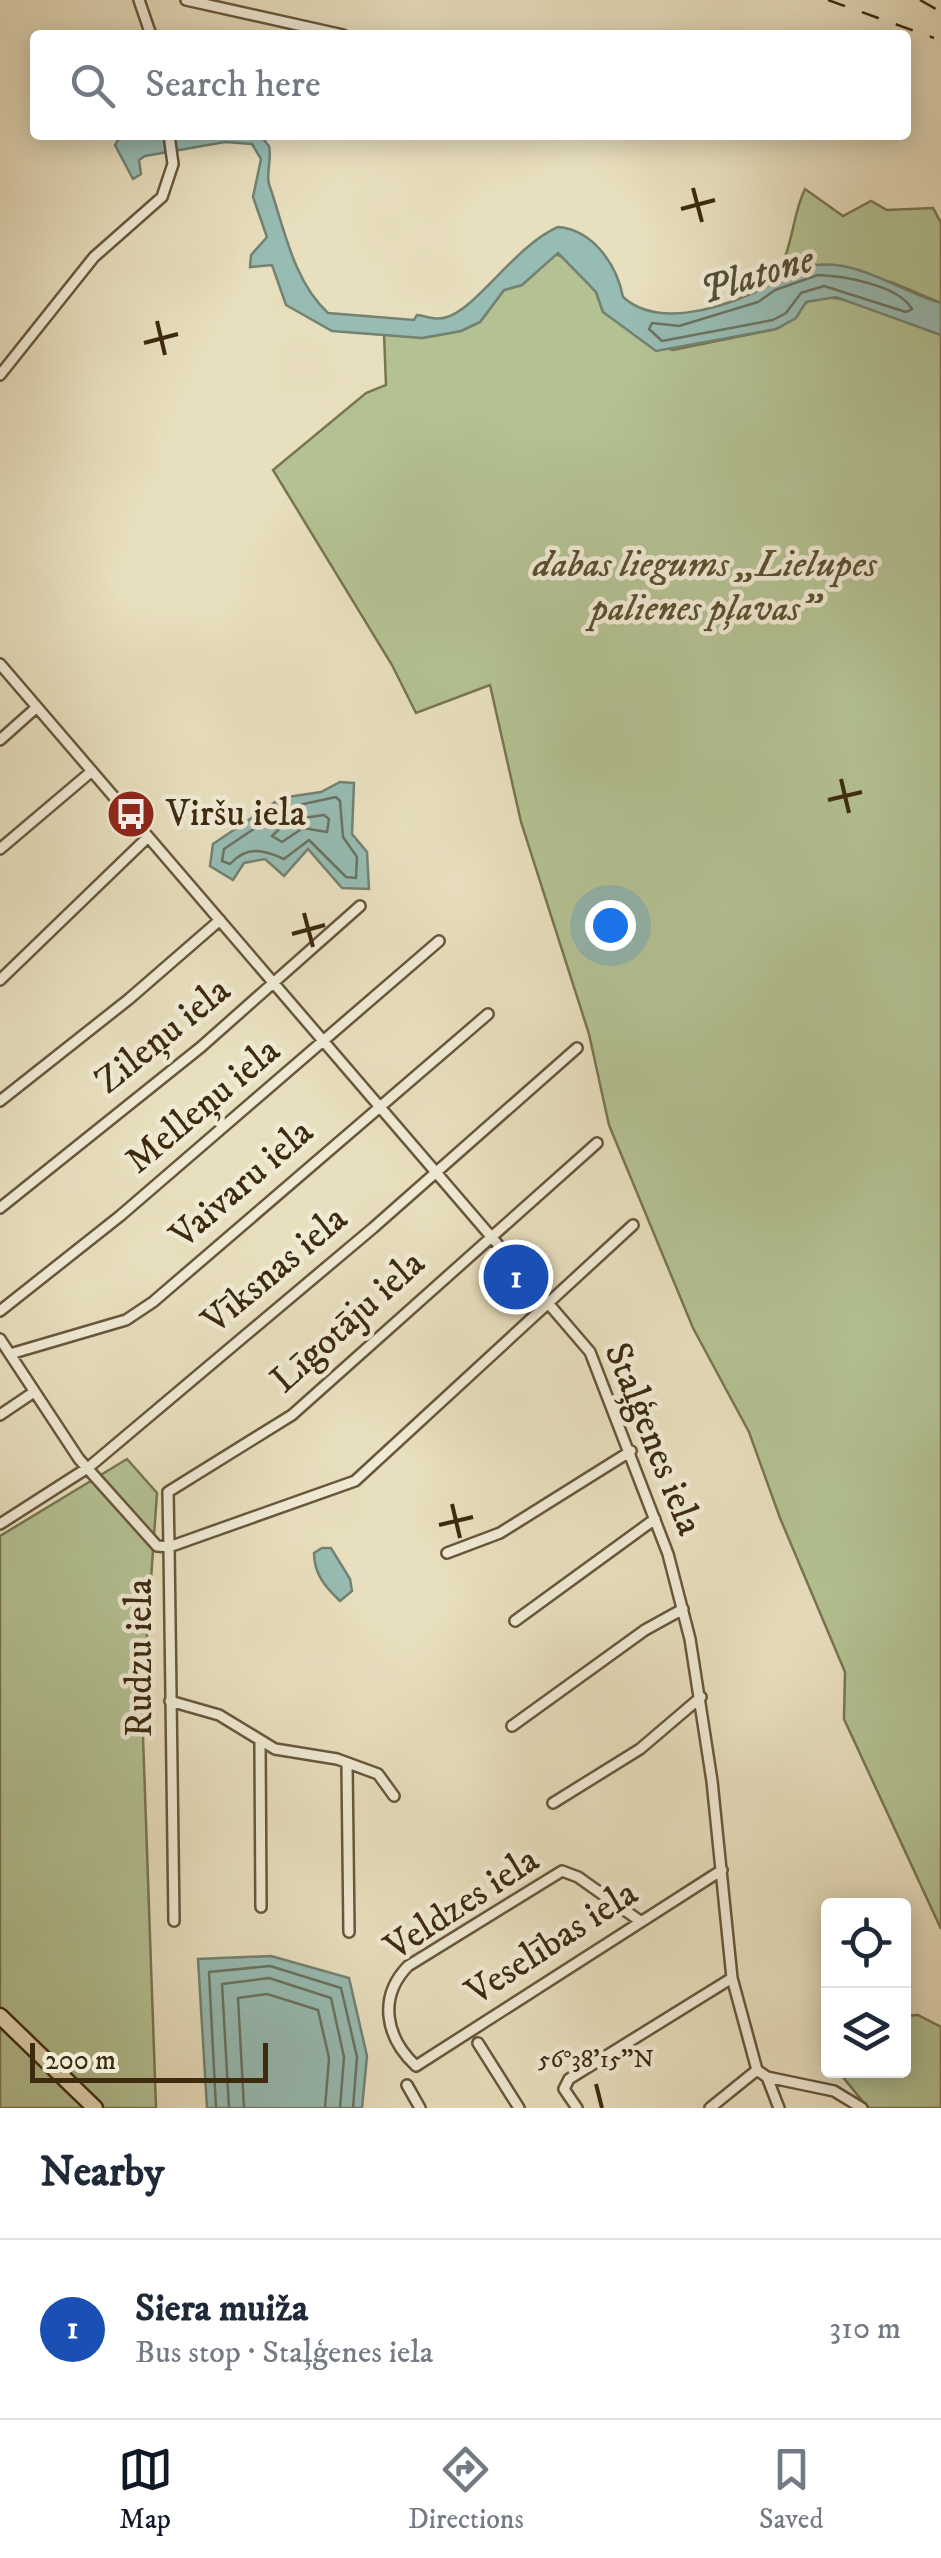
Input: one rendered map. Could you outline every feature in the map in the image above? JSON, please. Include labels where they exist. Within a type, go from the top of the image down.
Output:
[{"type":"highway","points":[[0,2016],[95,2108]]},
{"type":"street","points":[[139,0],[149,30]]},
{"type":"street","points":[[186,0],[320,30]]},
{"type":"street","points":[[0,375],[86,265],[162,197],[172,164],[170,140]]},
{"type":"street","name":"Staļģenes iela","points":[[0,664],[590,1352],[656,1518],[683,1608],[702,1697],[732,1978],[757,2070]]},
{"type":"street","points":[[0,740],[37,707]]},
{"type":"street","points":[[0,850],[92,772]]},
{"type":"street","points":[[0,980],[148,838]]},
{"type":"street","name":"Zileņu iela","points":[[0,1208],[360,906]]},
{"type":"street","points":[[0,1101],[129,1000],[220,920]]},
{"type":"street","name":"Melleņu iela","points":[[0,1311],[120,1216],[439,941]]},
{"type":"street","name":"Vaivaru iela","points":[[10,1354],[126,1320],[153,1302],[488,1014]]},
{"type":"street","name":"Vīksnas iela","points":[[0,1524],[89,1467],[373,1228],[434,1170],[578,1048]]},
{"type":"street","name":"Līgotāju iela","points":[[170,1547],[168,1492],[292,1415],[597,1143]]},
{"type":"street","points":[[170,1547],[355,1481],[633,1225]]},
{"type":"street","name":"Rudzu iela","points":[[0,1339],[89,1467],[156,1546],[170,1547],[174,1921]]},
{"type":"street","points":[[0,1415],[34,1392]]},
{"type":"street","points":[[447,1553],[500,1534],[631,1451]]},
{"type":"street","points":[[514,1620],[656,1518]]},
{"type":"street","points":[[512,1726],[645,1630],[683,1608]]},
{"type":"street","points":[[553,1803],[640,1749],[702,1697]]},
{"type":"street","points":[[170,1701],[219,1715],[260,1743],[378,1774],[394,1796]]},
{"type":"street","points":[[260,1743],[261,1906]]},
{"type":"street","points":[[347,1764],[349,1932]]},
{"type":"street","name":"Veselības iela","points":[[416,2066],[722,1870]]},
{"type":"street","name":"Veldzes iela","points":[[416,2066],[394,2038],[389,2021],[390,1987],[424,1956],[562,1871],[578,1877],[640,1922]]},
{"type":"street","points":[[577,2108],[564,2089],[569,2079],[732,1978]]},
{"type":"street","name":"Veselības iela","points":[[478,2043],[519,2108]]},
{"type":"street","points":[[710,2108],[757,2070],[767,2077],[834,2091],[862,2108]]},
{"type":"street","points":[[767,2077],[780,2108]]},
{"type":"street","points":[[408,2084],[420,2108]]},
{"type":"green space","points":[[805,189],[843,216],[871,201],[887,210],[933,208],[941,223],[941,303],[891,282],[794,271],[769,282],[783,262]]},
{"type":"green space","name":"dabas liegums „Lielupes palienes pļavas”","points":[[555,254],[566,258],[596,292],[603,312],[647,342],[673,350],[776,329],[807,302],[824,297],[856,303],[941,335],[941,1929],[844,1719],[845,1672],[780,1518],[749,1432],[693,1328],[609,1125],[589,1034],[521,822],[490,685],[416,713],[392,665],[273,470],[366,393],[386,385],[384,333],[422,338],[461,331],[480,322],[504,290],[522,285]]},
{"type":"green space","points":[[127,1459],[157,1493],[142,1708],[156,2108],[0,2108],[0,1536]]},
{"type":"green space","points":[[911,2016],[941,2027],[941,2108],[868,2108],[844,2078],[911,2078]]},
{"type":"water","points":[[118,140],[264,140],[269,146],[269,184],[291,253],[306,285],[328,313],[414,320],[417,315],[447,317],[471,302],[527,247],[558,227],[593,242],[615,273],[623,297],[652,311],[704,310],[753,293],[799,269],[833,265],[865,272],[941,303],[941,335],[836,297],[806,302],[796,318],[776,329],[656,351],[603,312],[596,292],[558,253],[522,285],[504,290],[480,322],[461,331],[422,338],[332,331],[286,305],[272,265],[250,267],[251,255],[267,237],[253,197],[261,159],[252,144],[225,142],[145,156],[139,160],[141,174],[133,179],[115,145]]},
{"type":"water","points":[[340,782],[354,783],[352,834],[367,852],[369,889],[342,888],[308,849],[284,876],[265,859],[244,863],[233,880],[210,866],[213,844],[281,798],[321,792]]},
{"type":"water","points":[[331,1548],[350,1579],[352,1591],[340,1601],[318,1573],[314,1553]]},
{"type":"water","points":[[271,1956],[349,1978],[367,2056],[362,2108],[207,2108],[198,1959]]},
{"type":"railway","points":[[828,0],[934,38]]},
{"type":"railway","points":[[920,0],[941,12]]},
{"type":"place","name":"Viršu iela","points":[[131,814]]},
{"type":"place","name":"Siera muiža","points":[[516,1277]]},
{"type":"water label","name":"Platone","points":[[757,276]]}]
